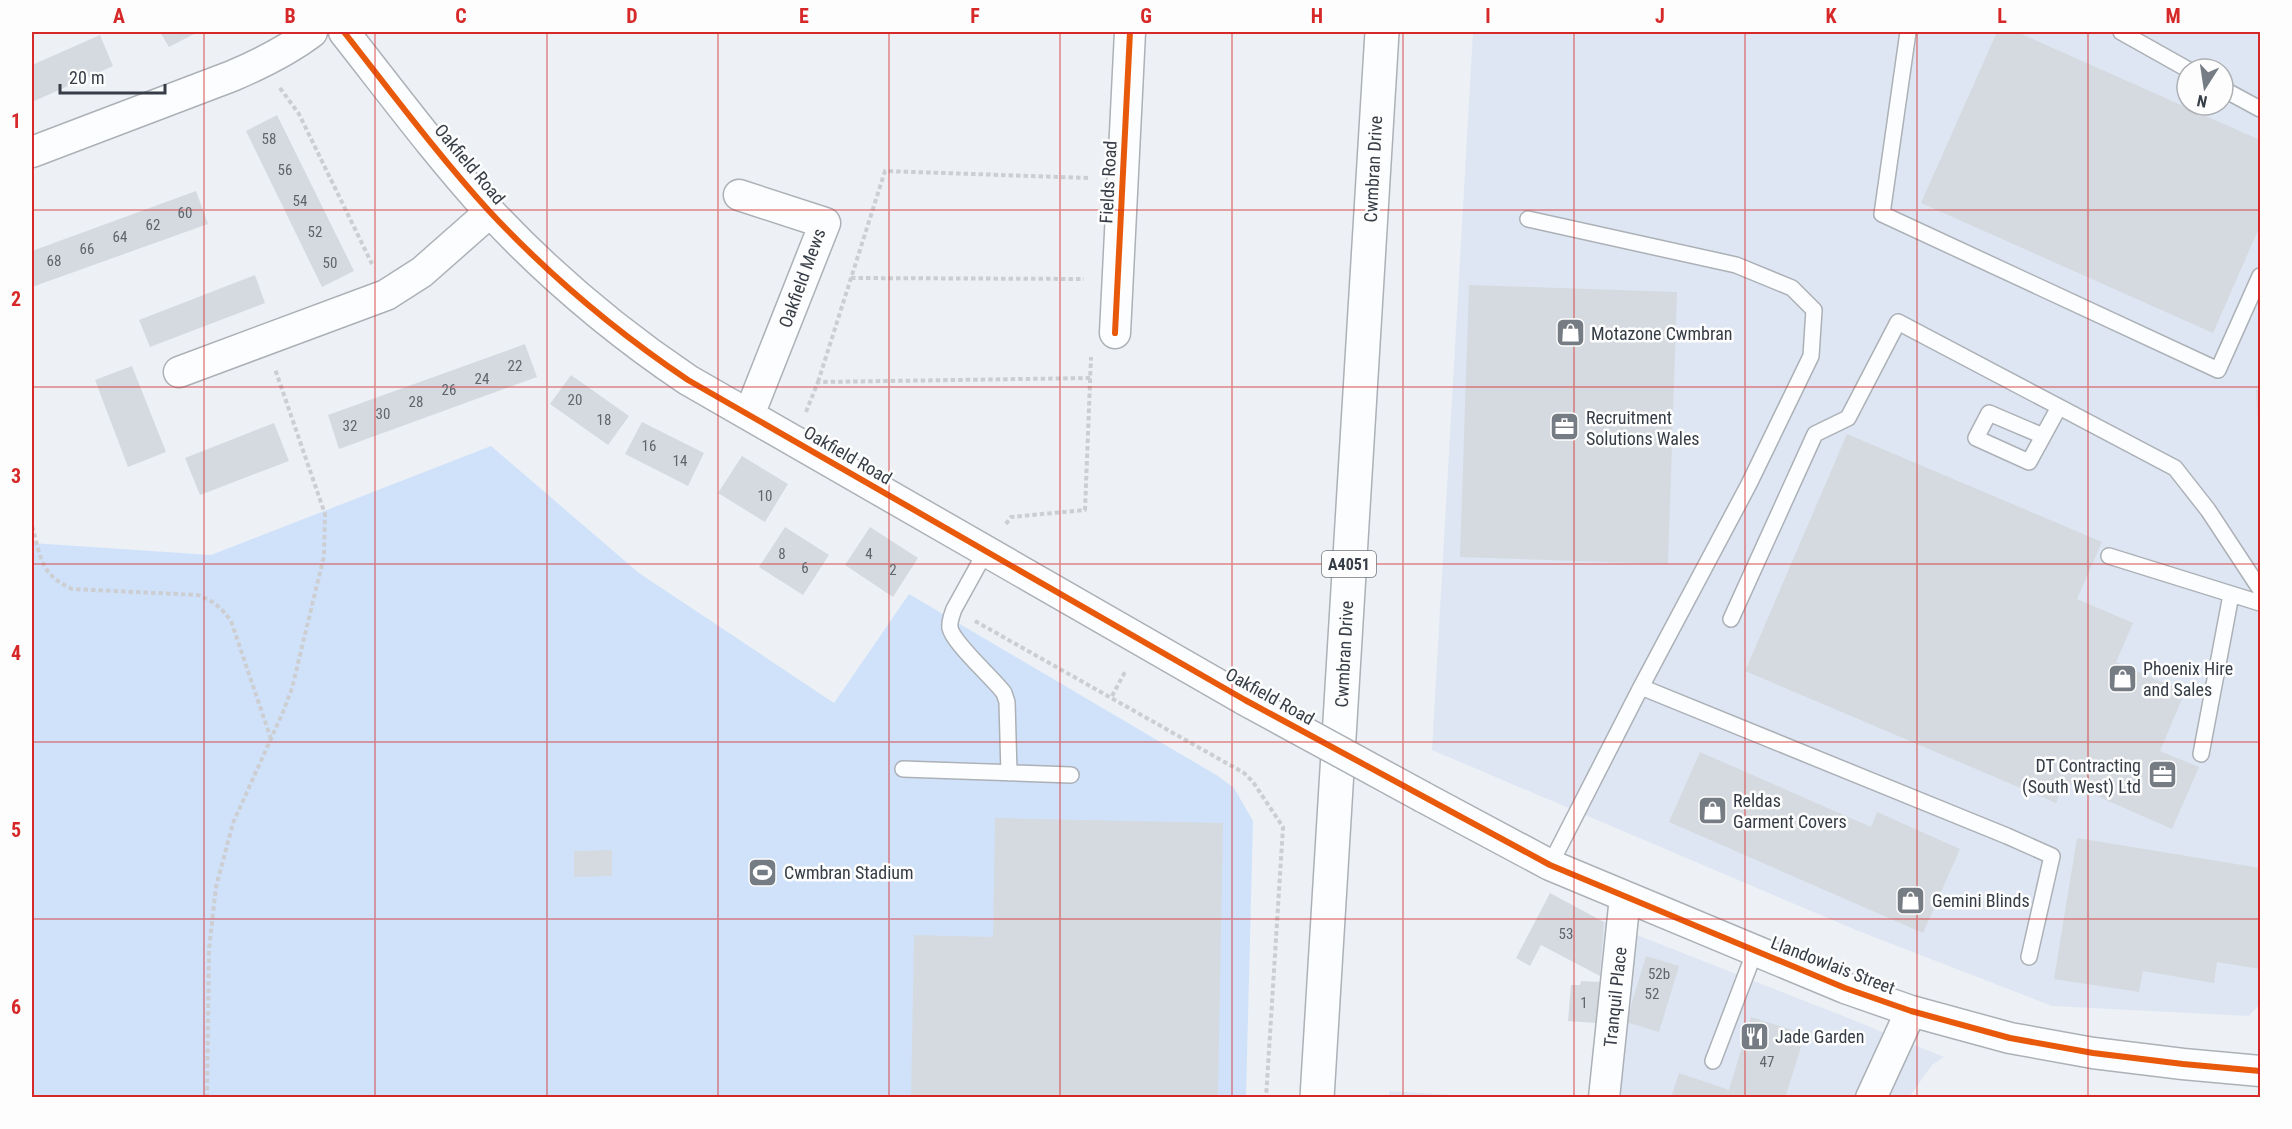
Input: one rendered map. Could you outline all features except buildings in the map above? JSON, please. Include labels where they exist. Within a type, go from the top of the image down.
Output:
[{"type":"main road","name":"Cwmbran Drive","points":[[1317,1098],[1382,32]]},
{"type":"street","points":[[32,152],[262,63],[312,32]]},
{"type":"street","name":"Oakfield Road","points":[[344,32],[441,155],[490,212],[566,287],[637,346],[688,380],[1245,700],[1423,797]]},
{"type":"street","name":"Fields Road","points":[[1116,333],[1130,32]]},
{"type":"street","name":"Oakfield Mews","points":[[739,195],[825,223],[749,415]]},
{"type":"street","name":"Oakfield Road","points":[[179,372],[386,295],[422,272],[490,212]]},
{"type":"street","name":"Llandowlais Street","points":[[1423,797],[1550,866],[1845,988],[1911,1011],[2010,1038],[2093,1053],[2260,1071]]},
{"type":"street","name":"Tranquil Place","points":[[1604,1098],[1625,897]]},
{"type":"street","points":[[1871,1098],[1911,1011]]},
{"type":"lane","points":[[1908,32],[1882,213],[2218,370],[2260,276]]},
{"type":"lane","points":[[2121,32],[2175,62]]},
{"type":"lane","points":[[2235,95],[2260,109]]},
{"type":"lane","points":[[1527,219],[1736,265],[1792,288],[1814,310],[1810,356],[1749,484],[1641,687],[1550,866]]},
{"type":"lane","points":[[1731,619],[1815,434],[1848,418],[1898,322],[2175,468],[2208,510],[2260,589]]},
{"type":"lane","points":[[2043,436],[2059,407]]},
{"type":"lane","points":[[986,551],[954,609],[950,628],[953,636],[1004,693],[1007,702],[1009,773]]},
{"type":"lane","points":[[2109,556],[2260,603]]},
{"type":"lane","points":[[2201,754],[2232,595]]},
{"type":"lane","points":[[1641,687],[2052,856],[2029,957]]},
{"type":"lane","points":[[903,769],[1071,775]]},
{"type":"lane","points":[[1713,1061],[1755,951]]},
{"type":"path","points":[[262,63],[299,114],[386,295]]},
{"type":"path","points":[[793,440],[804,420],[818,382],[885,171],[1123,179]]},
{"type":"path","points":[[851,278],[1118,280]]},
{"type":"path","points":[[986,551],[1011,517],[1085,510],[1092,378],[1091,330],[1116,333]]},
{"type":"path","points":[[207,1098],[208,959],[216,887],[233,823],[292,688],[324,556],[325,514],[265,340]]},
{"type":"path","points":[[818,382],[1092,378]]},
{"type":"path","points":[[32,526],[48,574],[72,589],[198,595],[213,601],[231,621],[271,739]]},
{"type":"path","points":[[954,609],[1112,696],[1244,773],[1253,782],[1283,827],[1266,1098]]},
{"type":"shaded area","points":[[1473,32],[2260,32],[2260,1004],[2249,1016],[2052,1006],[1856,930],[1432,750]]},
{"type":"shaded area","name":"Cwmbran Stadium","points":[[491,446],[639,573],[834,703],[909,594],[1218,776],[1234,788],[1253,821],[1246,1097],[32,1097],[32,543],[211,555]]},
{"type":"shaded area","points":[[1604,922],[1944,1057],[1932,1065],[1909,1097],[1591,1098]]},
{"type":"shaded area","points":[[1389,1091],[1481,1097],[1389,1097]]},
{"type":"cycle path","points":[[344,32],[434,146],[490,212],[584,302],[635,342],[688,380],[1245,700],[1550,865],[1845,988],[1911,1011],[2010,1038],[2093,1053],[2260,1071]]},
{"type":"cycle path","points":[[1115,333],[1130,32]]},
{"type":"place","name":"Motazone Cwmbran","points":[[1570,333]]},
{"type":"place","name":"Recruitment Solutions Wales","points":[[1565,427]]},
{"type":"place","name":"Phoenix Hire and Sales","points":[[2122,678]]},
{"type":"place","name":"DT Contracting (South West) Ltd","points":[[2162,775]]},
{"type":"place","name":"Reldas Garment Covers","points":[[1712,810]]},
{"type":"place","name":"Cwmbran Stadium","points":[[763,872]]},
{"type":"place","name":"Gemini Blinds","points":[[1911,900]]},
{"type":"place","name":"Jade Garden","points":[[1754,1036]]}]
